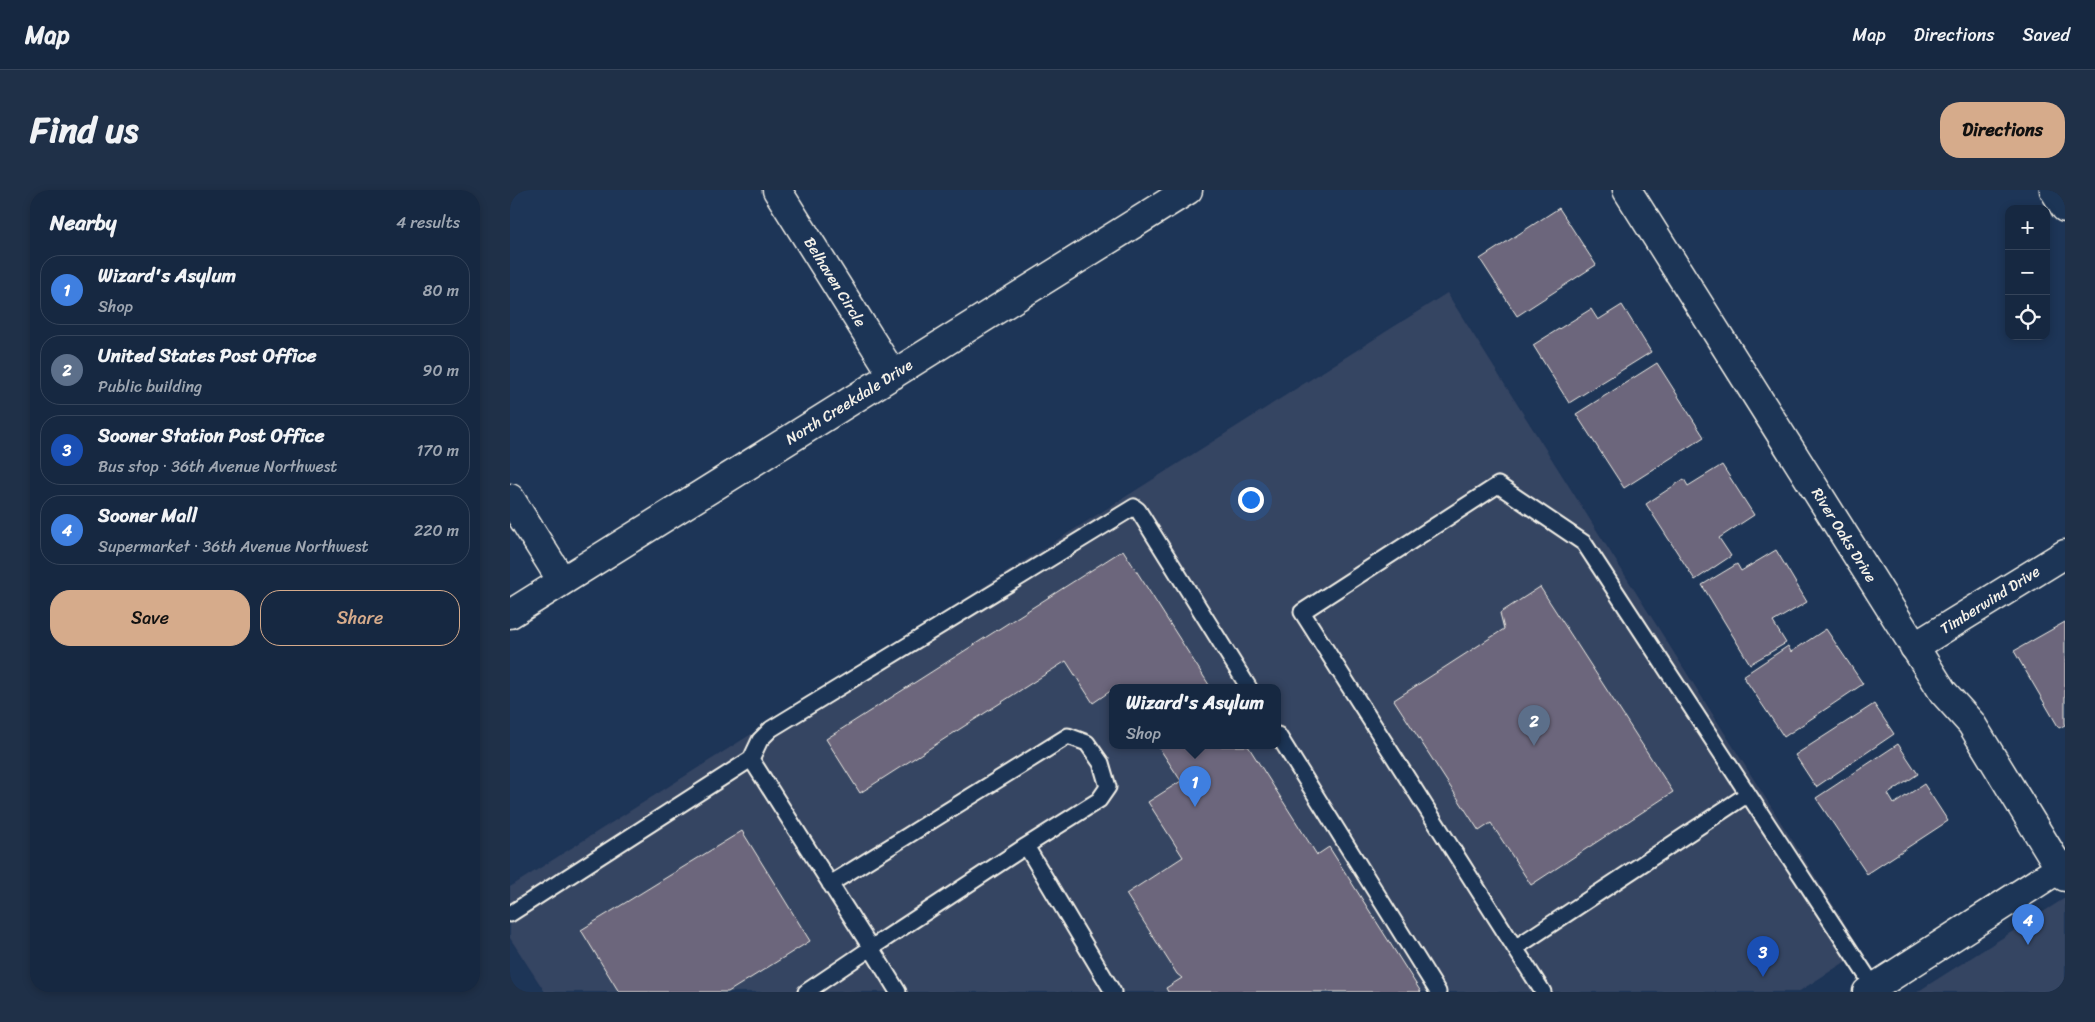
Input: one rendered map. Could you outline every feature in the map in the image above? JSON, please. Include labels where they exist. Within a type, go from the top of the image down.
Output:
[{"type":"street","name":"Belhaven Circle","points":[[777,190],[893,375]]},
{"type":"street","name":"North Creekdale Drive","points":[[510,614],[1188,190]]},
{"type":"street","name":"River Oaks Drive","points":[[1627,190],[1914,647],[1943,692],[1971,723],[2063,870]]},
{"type":"street","points":[[2054,190],[2065,208]]},
{"type":"street","points":[[510,498],[562,581]]},
{"type":"street","name":"Timberwind Drive","points":[[1914,647],[2065,554]]},
{"type":"street","points":[[1871,990],[2063,870]]},
{"type":"lane","points":[[1543,992],[1302,612],[1498,485],[1584,544],[1748,794],[1871,990]]},
{"type":"lane","points":[[510,914],[751,759],[760,740],[771,729],[1132,508],[1138,510],[1247,684]]},
{"type":"lane","points":[[806,992],[1026,846],[1099,800],[1108,787],[1101,763],[1087,743],[1068,736],[830,884]]},
{"type":"lane","points":[[1281,739],[1438,992]]},
{"type":"lane","points":[[751,759],[898,992]]},
{"type":"lane","points":[[1515,948],[1748,794]]},
{"type":"lane","points":[[1026,846],[1113,992]]},
{"type":"shaded area","points":[[1447,293],[1862,951],[1798,992],[545,992],[510,938],[510,887]]},
{"type":"shaded area","points":[[2065,898],[2065,992],[1917,992]]},
{"type":"building","points":[[1559,208],[1596,265],[1517,316],[1480,259]]},
{"type":"building","points":[[1622,305],[1651,352],[1569,403],[1533,345],[1591,309],[1598,320]]},
{"type":"building","points":[[1657,363],[1704,437],[1624,488],[1576,414]]},
{"type":"building","points":[[1722,465],[1754,515],[1719,538],[1731,556],[1695,580],[1646,504],[1684,479],[1688,486]]},
{"type":"building","points":[[1123,550],[1208,684],[1109,684],[1109,692],[1093,703],[1066,661],[860,793],[826,739]]},
{"type":"building","points":[[1776,550],[1807,602],[1773,622],[1786,643],[1750,664],[1702,585],[1737,564],[1741,571]]},
{"type":"building","points":[[1540,587],[1673,792],[1531,885],[1491,823],[1479,831],[1394,700],[1504,629],[1500,613]]},
{"type":"building","points":[[2065,622],[2065,725],[2059,728],[2014,651]]},
{"type":"building","points":[[1826,629],[1863,684],[1784,737],[1743,676],[1788,646],[1791,652]]},
{"type":"building","points":[[1874,704],[1894,734],[1816,787],[1795,755]]},
{"type":"building","points":[[1898,744],[1918,774],[1888,794],[1894,804],[1924,784],[1948,821],[1867,874],[1816,798]]},
{"type":"building","points":[[1160,749],[1250,749],[1317,855],[1329,847],[1421,992],[1168,992],[1166,988],[1182,978],[1177,974],[1126,894],[1183,857],[1148,802],[1181,781]]},
{"type":"building","points":[[742,831],[810,941],[728,992],[619,992],[581,930]]},
{"type":"place","name":"United States Post Office","points":[[1534,746]]},
{"type":"place","name":"Wizard's Asylum","points":[[1195,807]]},
{"type":"place","name":"Sooner Mall","points":[[2028,945]]},
{"type":"place","name":"Sooner Station Post Office","points":[[1763,977]]}]
